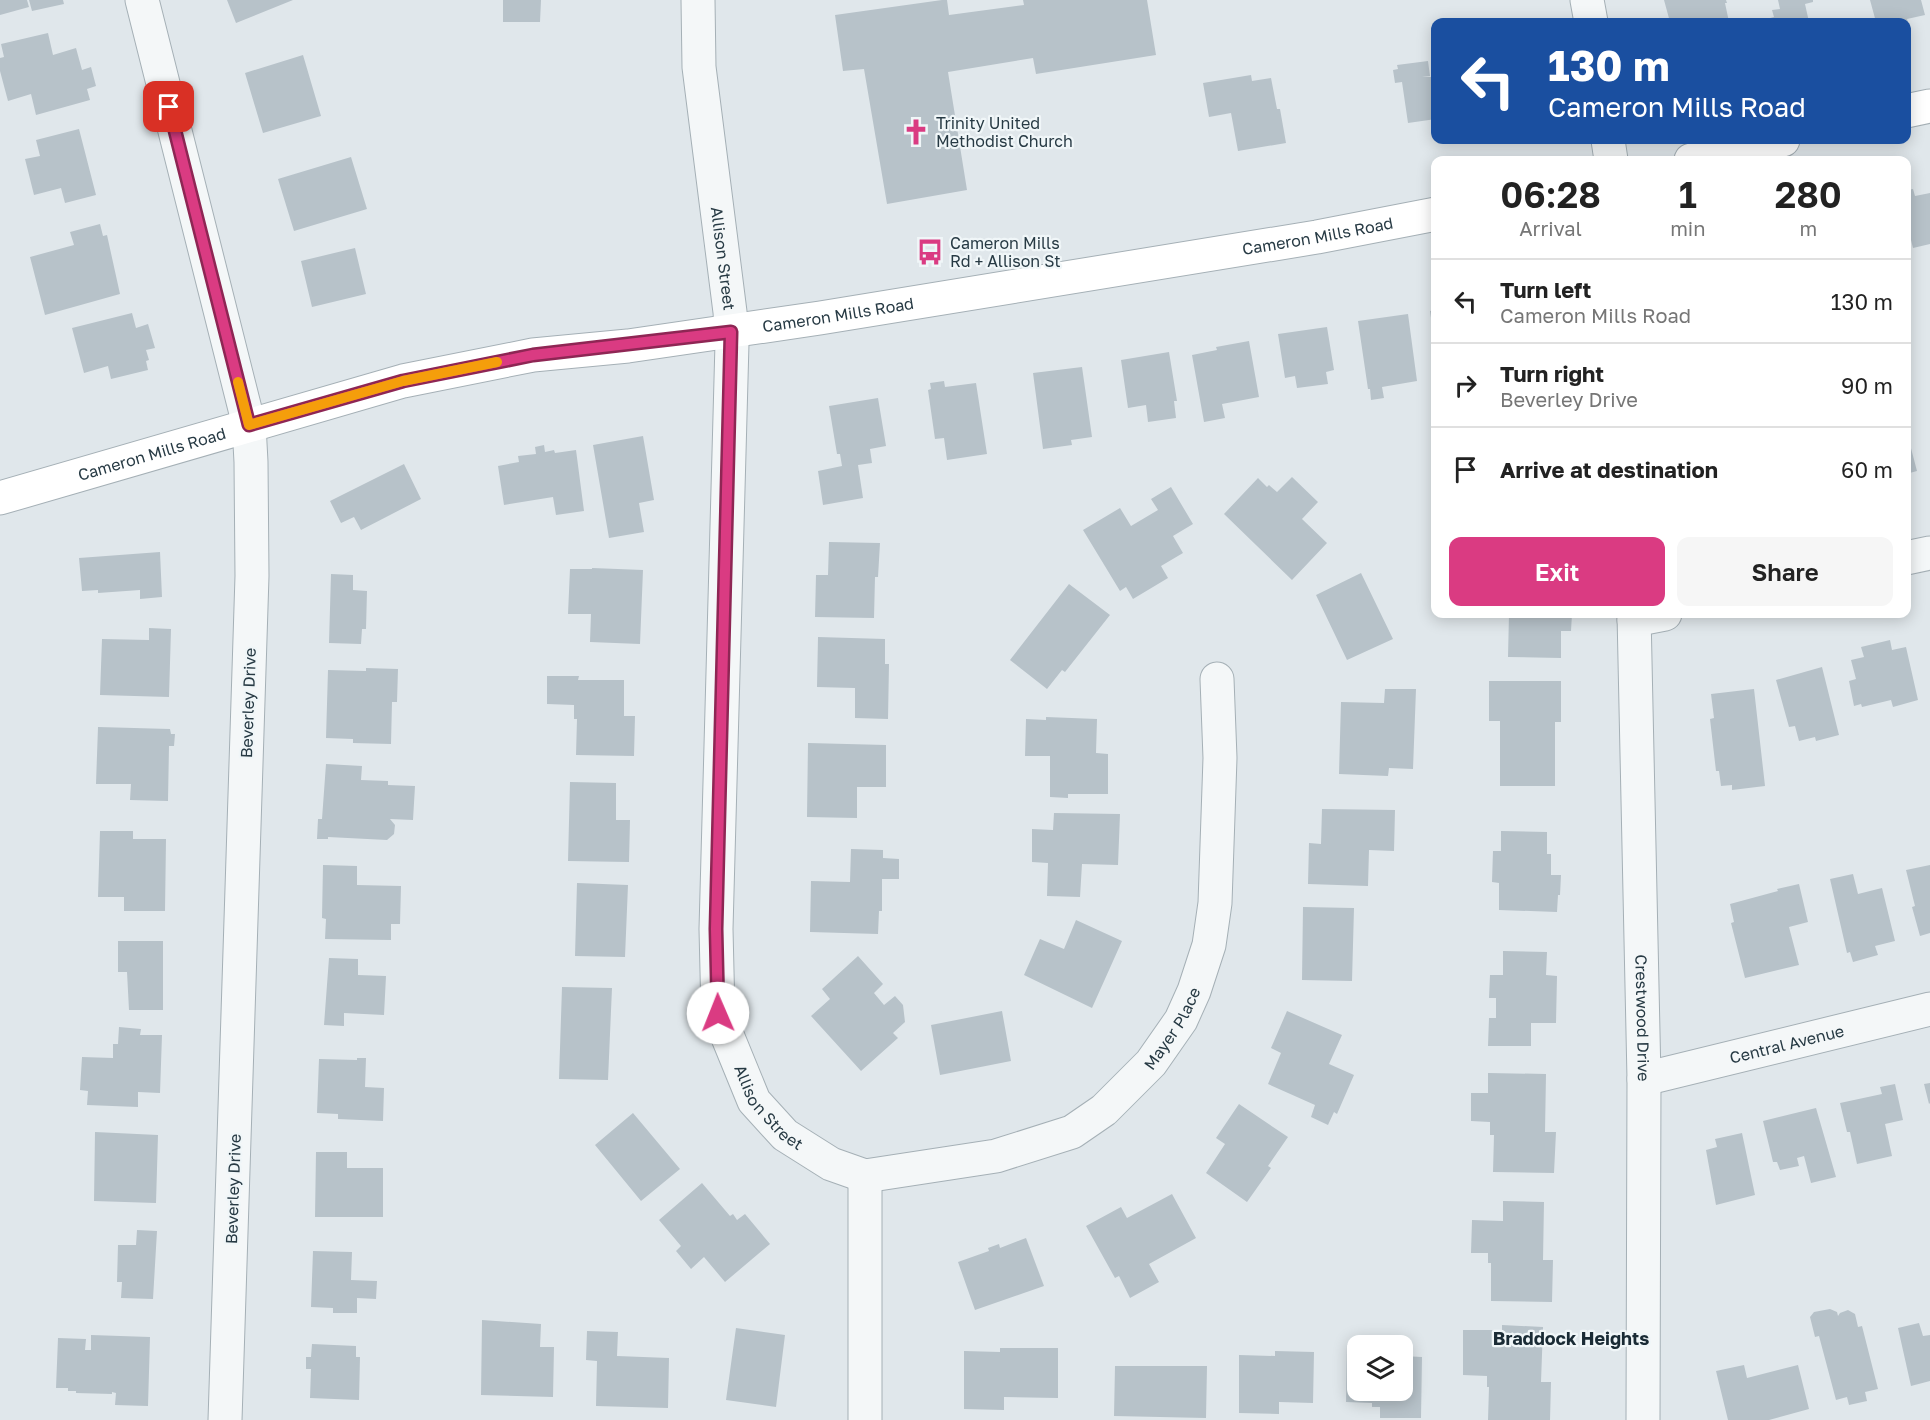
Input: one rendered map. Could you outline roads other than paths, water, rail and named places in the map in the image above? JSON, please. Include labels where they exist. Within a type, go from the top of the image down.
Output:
[{"type":"street","name":"Beverley Drive","points":[[142,0],[249,425],[252,576],[225,1420]]},
{"type":"street","name":"Allison Street","points":[[698,0],[699,67],[731,332],[716,929],[718,1013],[754,1101],[785,1135],[831,1164],[865,1176]]},
{"type":"street","points":[[1587,0],[1590,18]]},
{"type":"street","points":[[1911,110],[1930,106]]},
{"type":"street","points":[[1709,156],[1765,144]]},
{"type":"street","name":"Cameron Mills Road","points":[[0,498],[403,381],[522,357],[731,332],[1317,237],[1431,215]]},
{"type":"street","points":[[1911,557],[1930,553]]},
{"type":"street","name":"Crestwood Drive","points":[[1643,1420],[1644,618]]},
{"type":"street","name":"Mayer Place","points":[[865,1176],[996,1156],[1072,1132],[1104,1110],[1151,1063],[1181,1020],[1194,991],[1209,945],[1215,903],[1220,770],[1217,679]]},
{"type":"street","name":"Central Avenue","points":[[1644,1079],[1930,1009]]},
{"type":"street","points":[[864,1420],[865,1176]]},
{"type":"place","name":"Trinity United Methodist Church","points":[[916,132]]},
{"type":"place","name":"Cameron Mills Rd + Allison St","points":[[930,252]]},
{"type":"district","name":"Braddock Heights","points":[[1571,1339]]}]
